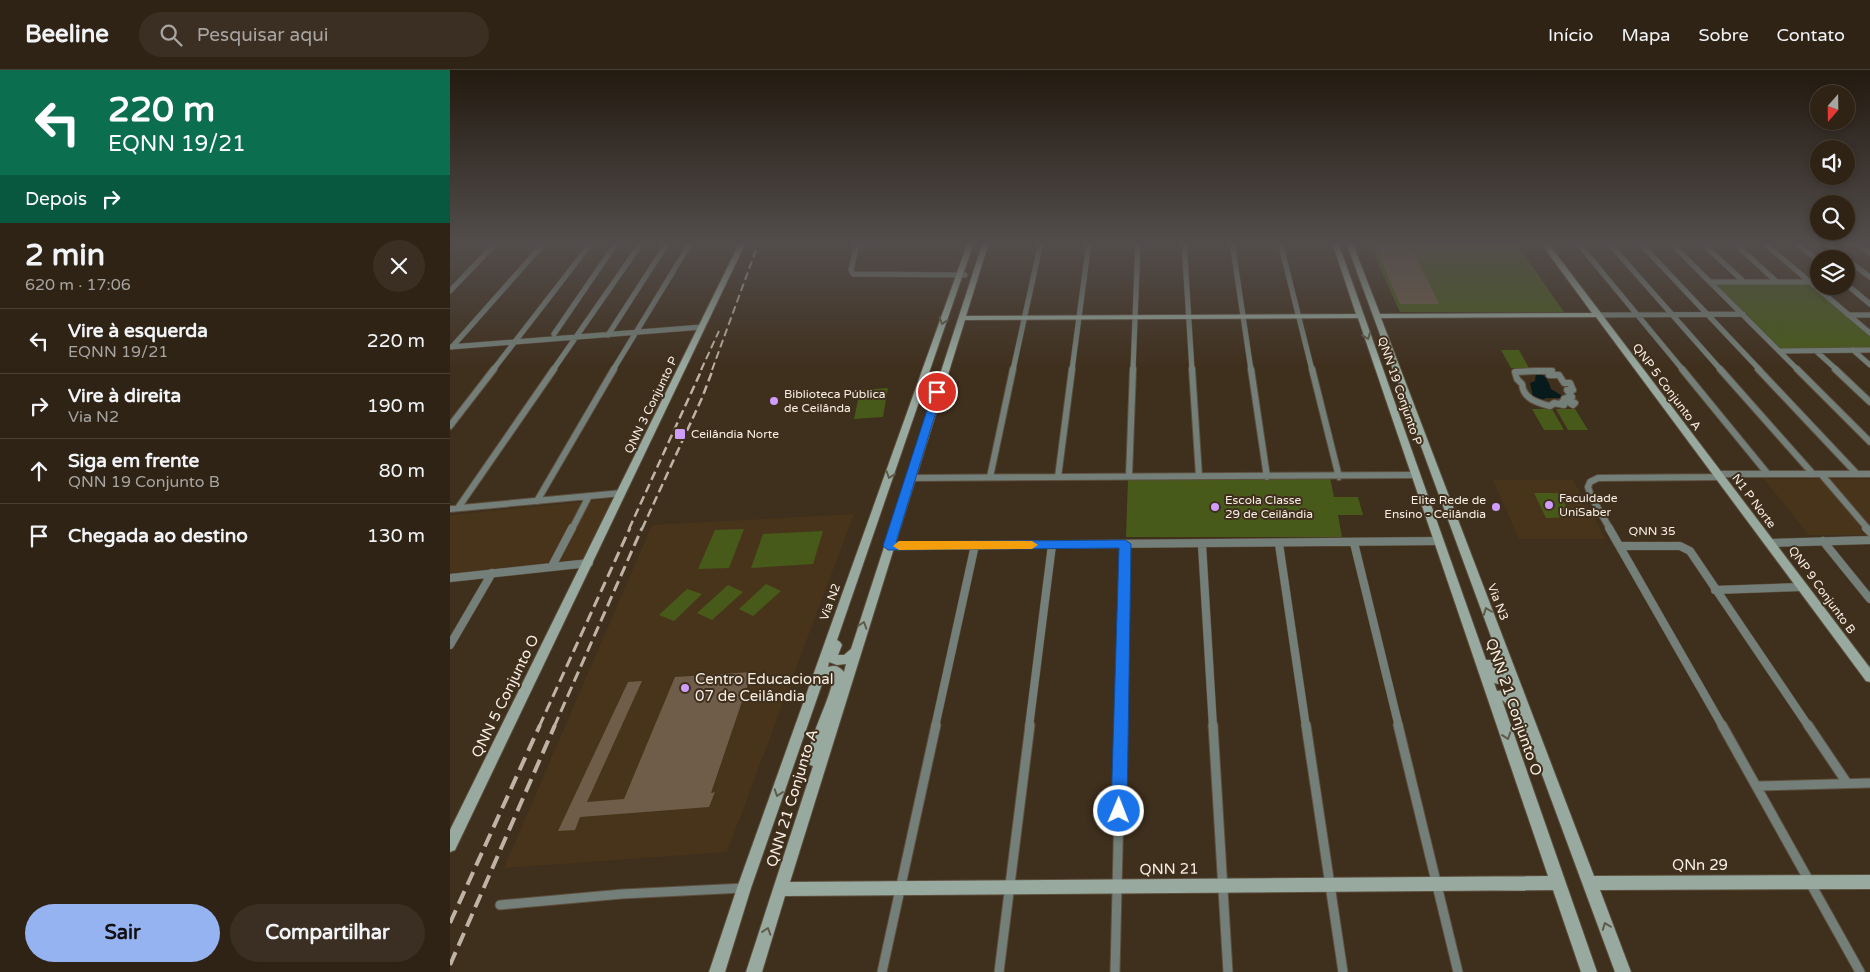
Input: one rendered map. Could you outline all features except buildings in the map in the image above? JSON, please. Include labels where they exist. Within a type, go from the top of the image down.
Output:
[{"type":"main road","name":"QNN 3 Conjunto P","points":[[588,563],[723,284]]},
{"type":"main road","name":"Via N2","points":[[718,968],[812,693],[958,284]]},
{"type":"main road","points":[[962,317],[962,303],[969,284]]},
{"type":"main road","points":[[888,546],[973,284]]},
{"type":"main road","name":"QNN 19 Conjunto P","points":[[1350,284],[1416,475]]},
{"type":"main road","points":[[1361,284],[1365,296],[1375,312],[1597,315]]},
{"type":"main road","name":"Via N3","points":[[1365,284],[1623,972]]},
{"type":"main road","name":"QNP 5 Conjunto A","points":[[1574,284],[1719,475]]},
{"type":"main road","points":[[962,317],[1360,316]]},
{"type":"main road","points":[[933,352],[931,370],[920,399],[931,400],[937,392]]},
{"type":"main road","points":[[1374,355],[1383,366],[1391,394],[1399,397],[1405,396],[1405,394]]},
{"type":"main road","points":[[1393,407],[1396,403],[1405,406],[1415,432],[1429,457]]},
{"type":"main road","points":[[909,418],[916,408],[922,406],[927,408],[918,439],[912,474]]},
{"type":"main road","points":[[1416,475],[1440,545],[1455,569],[1492,675],[1498,680],[1505,681],[1509,678],[1510,673]]},
{"type":"main road","name":"N1 P Norte","points":[[1719,475],[1771,543]]},
{"type":"main road","name":"QNP 9 Conjunto B","points":[[1771,543],[1870,677]]},
{"type":"main road","name":"QNN 21 Conjunto O","points":[[1440,545],[1589,972]]},
{"type":"main road","name":"QNN 21 Conjunto A","points":[[754,972],[888,546]]},
{"type":"main road","name":"QNN 5 Conjunto O","points":[[450,844],[588,563]]},
{"type":"main road","points":[[855,574],[846,616],[832,656],[834,659],[847,660],[851,658],[857,646]]},
{"type":"main road","points":[[811,792],[818,743],[840,676],[839,674],[832,671],[826,672],[822,675],[812,693]]},
{"type":"main road","points":[[1495,702],[1496,697],[1500,694],[1507,695],[1513,700],[1535,760],[1558,800]]},
{"type":"main road","points":[[1810,882],[1870,882]]},
{"type":"main road","name":"QNn 29","points":[[1589,883],[1810,882]]},
{"type":"main road","name":"QNN 21","points":[[781,889],[1559,883]]},
{"type":"street","points":[[451,348],[508,284]]},
{"type":"street","points":[[450,426],[560,284]]},
{"type":"street","points":[[554,334],[588,284]]},
{"type":"street","points":[[454,508],[612,284]]},
{"type":"street","points":[[608,335],[641,284]]},
{"type":"street","points":[[537,501],[665,284]]},
{"type":"street","points":[[990,477],[1031,284]]},
{"type":"street","points":[[1058,477],[1083,284]]},
{"type":"street","points":[[1129,476],[1136,284]]},
{"type":"street","points":[[1186,284],[1199,476]]},
{"type":"street","points":[[1239,284],[1267,477]]},
{"type":"street","points":[[1290,284],[1339,477]]},
{"type":"street","points":[[1612,284],[1767,473]]},
{"type":"street","points":[[1645,284],[1813,474]]},
{"type":"street","points":[[1678,284],[1857,474]]},
{"type":"street","points":[[1713,284],[1870,442]]},
{"type":"street","points":[[1811,284],[1870,334]]},
{"type":"street","points":[[1855,292],[1870,304]]},
{"type":"street","points":[[1597,315],[1743,314]]},
{"type":"street","points":[[1848,315],[1870,315]]},
{"type":"street","points":[[451,348],[702,327]]},
{"type":"street","points":[[1853,350],[1870,365]]},
{"type":"street","points":[[1780,351],[1870,350]]},
{"type":"street","points":[[1816,351],[1870,402]]},
{"type":"street","points":[[1552,371],[1549,375],[1559,375],[1564,383],[1570,383],[1573,390],[1567,390],[1572,397],[1566,398],[1575,404],[1573,405],[1564,399],[1565,402],[1562,402],[1564,405],[1554,403],[1550,406],[1544,403],[1536,403],[1528,398],[1515,372],[1552,371]]},
{"type":"street","points":[[1719,475],[1767,473],[1870,474]]},
{"type":"street","points":[[912,474],[990,477],[1339,477],[1416,475]]},
{"type":"street","points":[[1821,474],[1870,532]]},
{"type":"street","name":"QNN 35","points":[[1719,475],[1598,478],[1590,482],[1588,487],[1620,546],[1678,546],[1686,548],[1691,552],[1847,783]]},
{"type":"street","points":[[454,508],[622,493]]},
{"type":"street","points":[[552,566],[589,496]]},
{"type":"street","points":[[1771,543],[1870,541]]},
{"type":"street","points":[[1823,542],[1870,600]]},
{"type":"street","points":[[888,546],[1354,543],[1440,545]]},
{"type":"street","points":[[1354,543],[1458,972]]},
{"type":"street","points":[[1115,972],[1125,544]]},
{"type":"street","points":[[1279,544],[1343,972]]},
{"type":"street","points":[[882,972],[975,545]]},
{"type":"street","points":[[999,972],[1052,545]]},
{"type":"street","points":[[1202,545],[1228,972]]},
{"type":"street","points":[[1620,546],[1757,786],[1860,972]]},
{"type":"street","points":[[450,578],[588,563]]},
{"type":"street","points":[[450,644],[492,573]]},
{"type":"street","points":[[1715,590],[1802,587]]},
{"type":"street","points":[[1757,786],[1870,783]]},
{"type":"street","points":[[500,905],[611,894],[744,888]]},
{"type":"shaded area","points":[[1536,373],[1548,380],[1551,389],[1561,395],[1560,398],[1546,398],[1540,401],[1533,397],[1530,383],[1535,381]]},
{"type":"shaded area","points":[[1764,479],[1870,479],[1870,535],[1809,535]]},
{"type":"shaded area","points":[[1493,480],[1573,480],[1606,539],[1519,539]]},
{"type":"shaded area","points":[[613,499],[583,559],[450,573],[450,515]]},
{"type":"shaded area","name":"Centro Educacional 07 de Ceilândia","points":[[854,514],[727,852],[504,868],[652,525]]},
{"type":"green space","points":[[1387,284],[1544,284],[1564,312],[1400,312]]},
{"type":"green space","points":[[1809,284],[1810,295],[1822,295],[1870,336],[1870,348],[1781,349],[1716,285]]},
{"type":"green space","points":[[1501,350],[1519,350],[1529,368],[1511,368]]},
{"type":"green space","points":[[888,388],[883,417],[854,419],[860,390]]},
{"type":"green space","points":[[1532,409],[1552,409],[1564,430],[1544,430]]},
{"type":"green space","points":[[1556,409],[1575,409],[1588,430],[1568,430]]},
{"type":"green space","points":[[1330,478],[1334,497],[1358,497],[1363,515],[1338,515],[1342,537],[1126,537],[1128,479]]},
{"type":"green space","points":[[1534,493],[1559,493],[1572,517],[1546,518]]},
{"type":"green space","points":[[744,529],[729,568],[698,569],[715,530]]},
{"type":"green space","points":[[823,531],[813,564],[751,568],[763,534]]},
{"type":"green space","points":[[766,584],[781,591],[753,616],[739,609]]},
{"type":"green space","points":[[728,585],[743,592],[712,620],[697,613]]},
{"type":"green space","points":[[687,589],[702,594],[674,621],[659,615]]},
{"type":"railway","points":[[712,370],[743,284]]},
{"type":"railway","points":[[701,370],[719,331]]},
{"type":"railway","points":[[629,529],[702,369]]},
{"type":"railway","points":[[642,529],[702,398],[713,369]]},
{"type":"railway","points":[[539,727],[630,528]]},
{"type":"railway","points":[[554,727],[642,528]]},
{"type":"railway","points":[[450,923],[540,725]]},
{"type":"railway","points":[[450,965],[555,725]]},
{"type":"slow traffic","points":[[899,546],[1032,545]]},
{"type":"place","name":"Biblioteca Pública de Ceilânda","points":[[774,401]]},
{"type":"place","name":"Ceilândia Norte","points":[[680,434]]},
{"type":"place","name":"Faculdade UniSaber","points":[[1549,505]]},
{"type":"place","name":"Escola Classe 29 de Ceilândia","points":[[1215,507]]},
{"type":"place","name":"Elite Rede de Ensino - Ceilândia","points":[[1496,507]]},
{"type":"place","name":"Centro Educacional 07 de Ceilândia","points":[[685,688]]},
{"type":"route","points":[[937,392],[888,546],[1125,544],[1119,811]]}]
